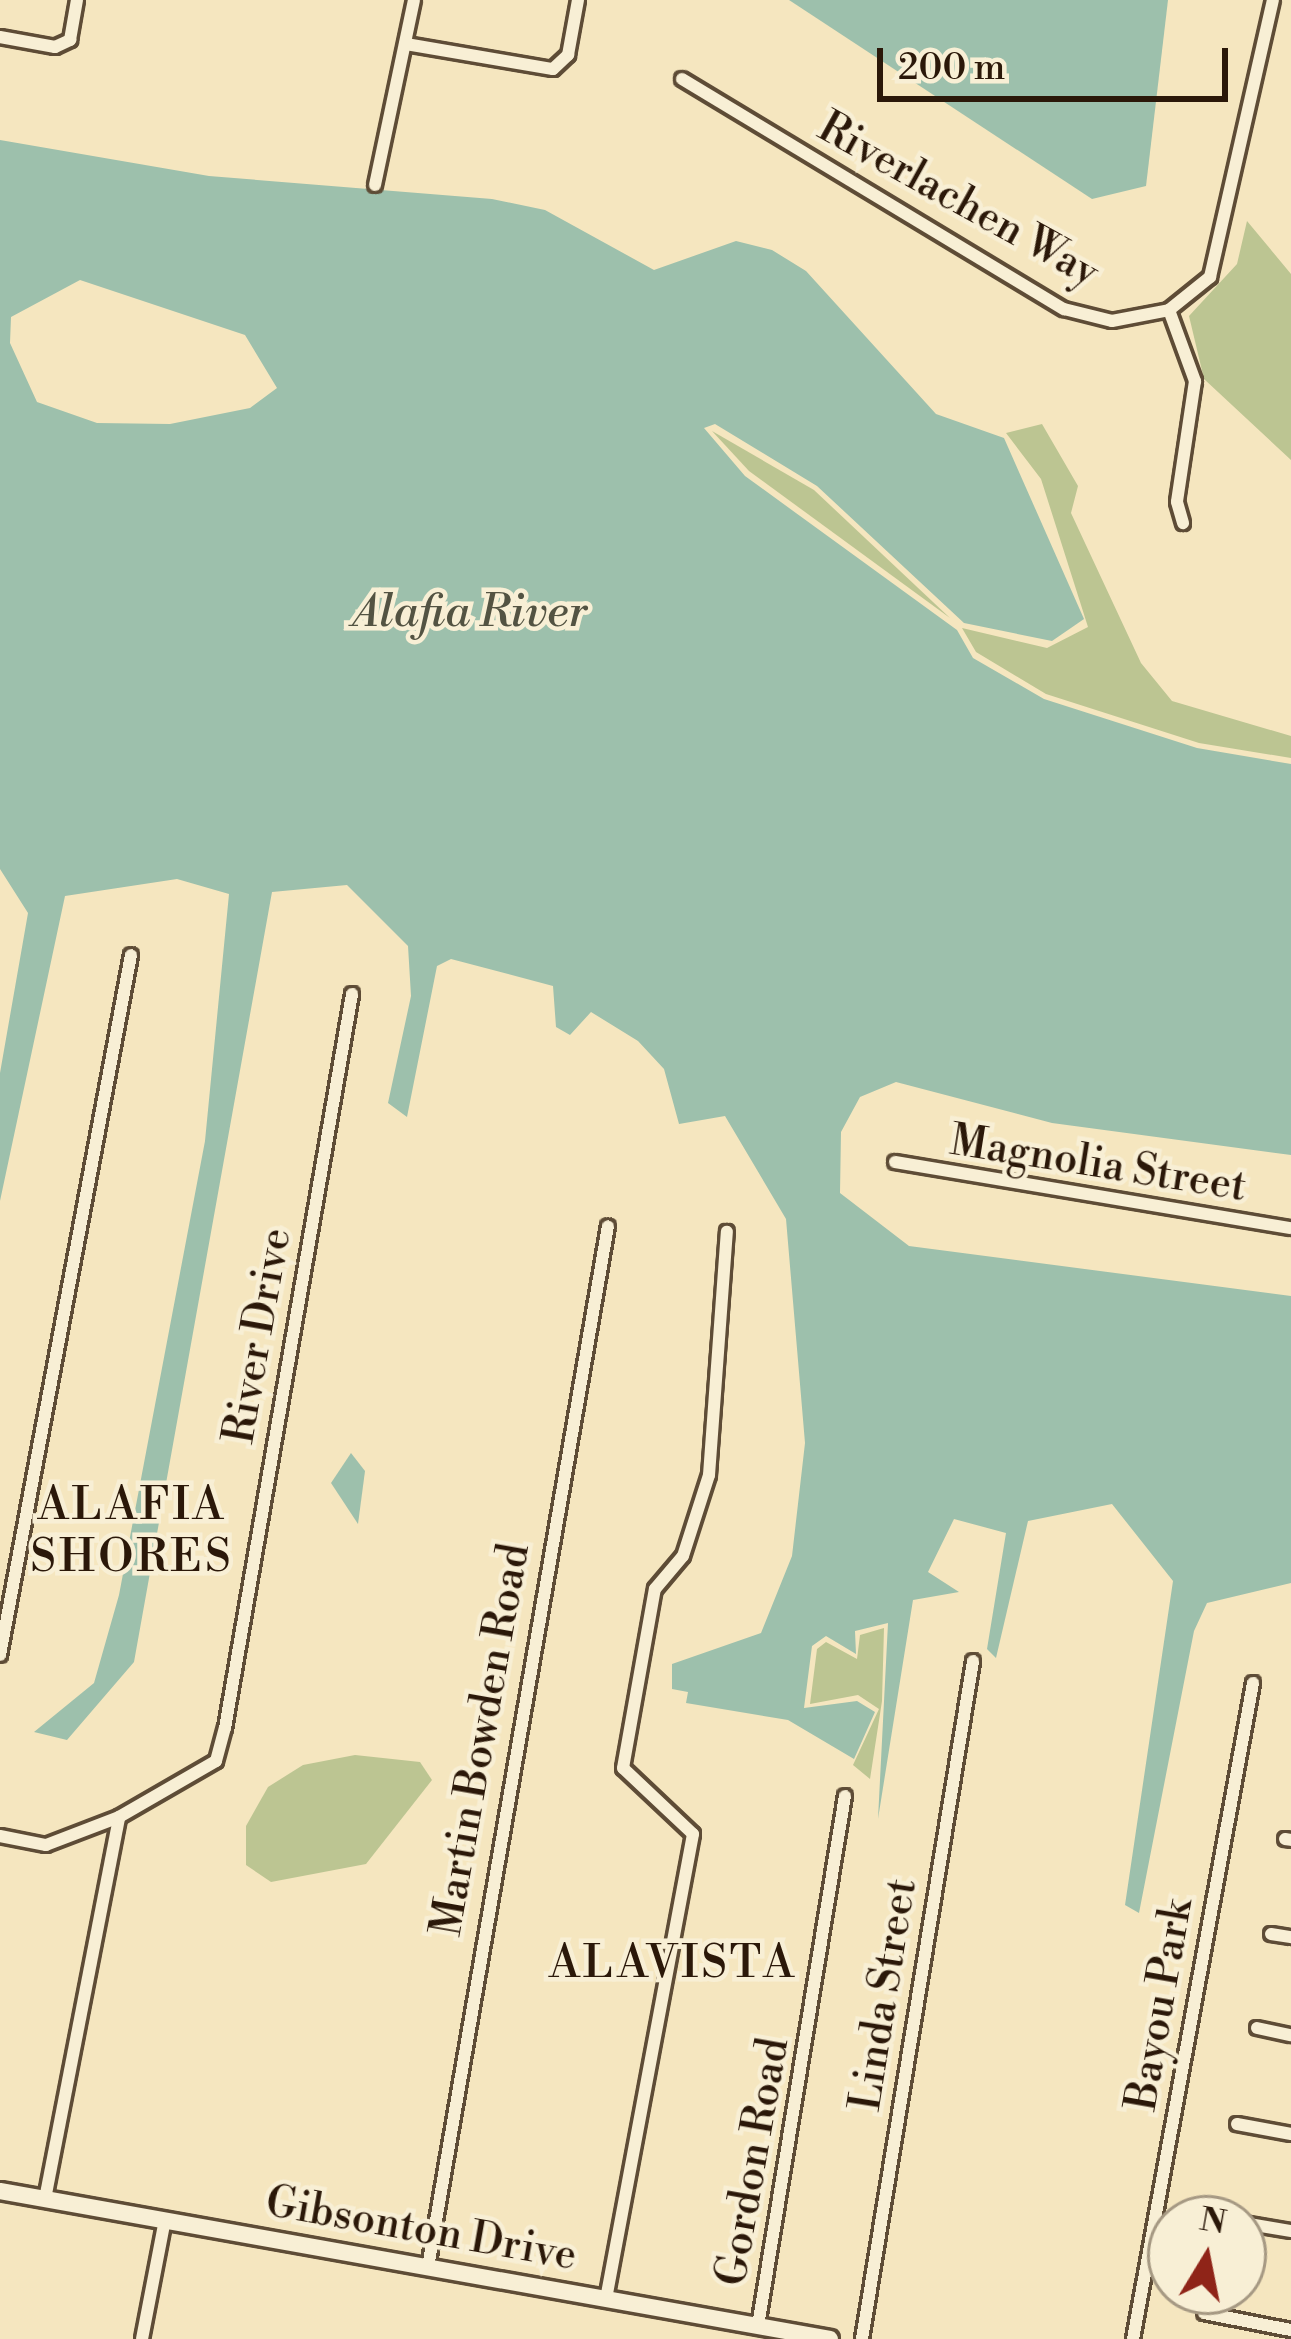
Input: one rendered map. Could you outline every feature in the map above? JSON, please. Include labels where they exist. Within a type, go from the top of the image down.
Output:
[{"type":"main road","name":"Gibsonton Drive","points":[[0,2191],[758,2326],[779,2335],[830,2339]]},
{"type":"street","points":[[0,37],[55,47],[70,40],[77,0]]},
{"type":"street","points":[[375,184],[414,0]]},
{"type":"street","points":[[406,44],[553,69],[568,55],[578,0]]},
{"type":"street","points":[[1184,523],[1177,502],[1195,381],[1169,310],[1210,277],[1230,220],[1273,0]]},
{"type":"street","name":"Riverlachen Way","points":[[682,79],[1064,309],[1112,321],[1169,310]]},
{"type":"street","points":[[0,1655],[131,956]]},
{"type":"street","name":"River Drive","points":[[118,1817],[216,1761],[352,994]]},
{"type":"street","name":"Magnolia Street","points":[[895,1162],[1291,1228]]},
{"type":"street","name":"Martin Bowden Road","points":[[428,2267],[608,1226]]},
{"type":"street","points":[[607,2299],[692,1834],[623,1768],[655,1589],[700,1521],[728,1232]]},
{"type":"street","name":"Linda Street","points":[[862,2339],[974,1661]]},
{"type":"street","name":"Bayou Park","points":[[1133,2339],[1253,1683]]},
{"type":"street","name":"Gordon Road","points":[[758,2326],[845,1796]]},
{"type":"street","points":[[0,1836],[46,1844],[118,1817]]},
{"type":"street","points":[[45,2199],[118,1817]]},
{"type":"street","points":[[1271,1934],[1291,1937]]},
{"type":"street","points":[[1257,2028],[1291,2035]]},
{"type":"street","points":[[1238,2124],[1291,2134]]},
{"type":"street","points":[[142,2339],[165,2221]]},
{"type":"street","points":[[1214,2315],[1291,2330]]},
{"type":"shaded area","points":[[1247,221],[1291,274],[1291,460],[1204,379],[1189,316],[1237,264]]},
{"type":"shaded area","points":[[1042,424],[1078,486],[1071,513],[1141,663],[1172,701],[1291,736],[1291,758],[1199,743],[1046,694],[976,652],[962,628],[1047,648],[1088,627],[1041,479],[1006,433]]},
{"type":"shaded area","points":[[712,431],[814,490],[950,618],[749,471]]},
{"type":"shaded area","points":[[884,1628],[882,1701],[870,1779],[853,1765],[879,1709],[858,1695],[810,1704],[817,1649],[826,1642],[857,1659],[860,1635]]},
{"type":"shaded area","points":[[355,1755],[420,1762],[432,1780],[366,1864],[271,1882],[246,1865],[246,1826],[268,1787],[303,1765]]},
{"type":"water","points":[[789,0],[1168,0],[1146,186],[1092,199]]},
{"type":"water","name":"Alafia River","points":[[0,140],[209,176],[492,199],[545,210],[654,270],[736,241],[772,250],[806,271],[936,414],[1004,438],[1084,619],[1052,641],[964,623],[817,486],[715,424],[704,428],[745,476],[957,630],[973,658],[1044,699],[1197,748],[1291,764],[1291,1155],[1052,1123],[896,1082],[860,1097],[841,1132],[840,1193],[909,1246],[1291,1296],[1291,1583],[1207,1603],[1194,1631],[1139,1913],[1125,1905],[1173,1581],[1112,1504],[1028,1521],[996,1658],[987,1649],[1006,1533],[954,1519],[928,1572],[959,1592],[913,1600],[878,1819],[888,1623],[855,1631],[856,1654],[826,1636],[812,1646],[804,1708],[857,1701],[875,1712],[854,1759],[788,1720],[686,1703],[688,1692],[672,1689],[672,1664],[761,1633],[792,1556],[805,1443],[786,1219],[725,1116],[679,1124],[664,1069],[638,1041],[591,1012],[570,1035],[556,1027],[553,986],[451,959],[437,966],[407,1117],[388,1103],[411,996],[408,946],[347,885],[272,892],[134,1662],[67,1740],[34,1732],[94,1683],[119,1595],[205,1141],[229,894],[177,879],[65,896],[0,1201],[0,1073],[28,913],[0,869]],"holes":[[[80,280],[245,335],[277,388],[250,408],[170,424],[97,423],[37,402],[10,343],[11,317]]]},
{"type":"water","points":[[351,1453],[365,1471],[358,1524],[331,1483]]},
{"type":"district","name":"ALAFIA SHORES","points":[[132,1532]]},
{"type":"district","name":"ALAVISTA","points":[[673,1964]]}]
